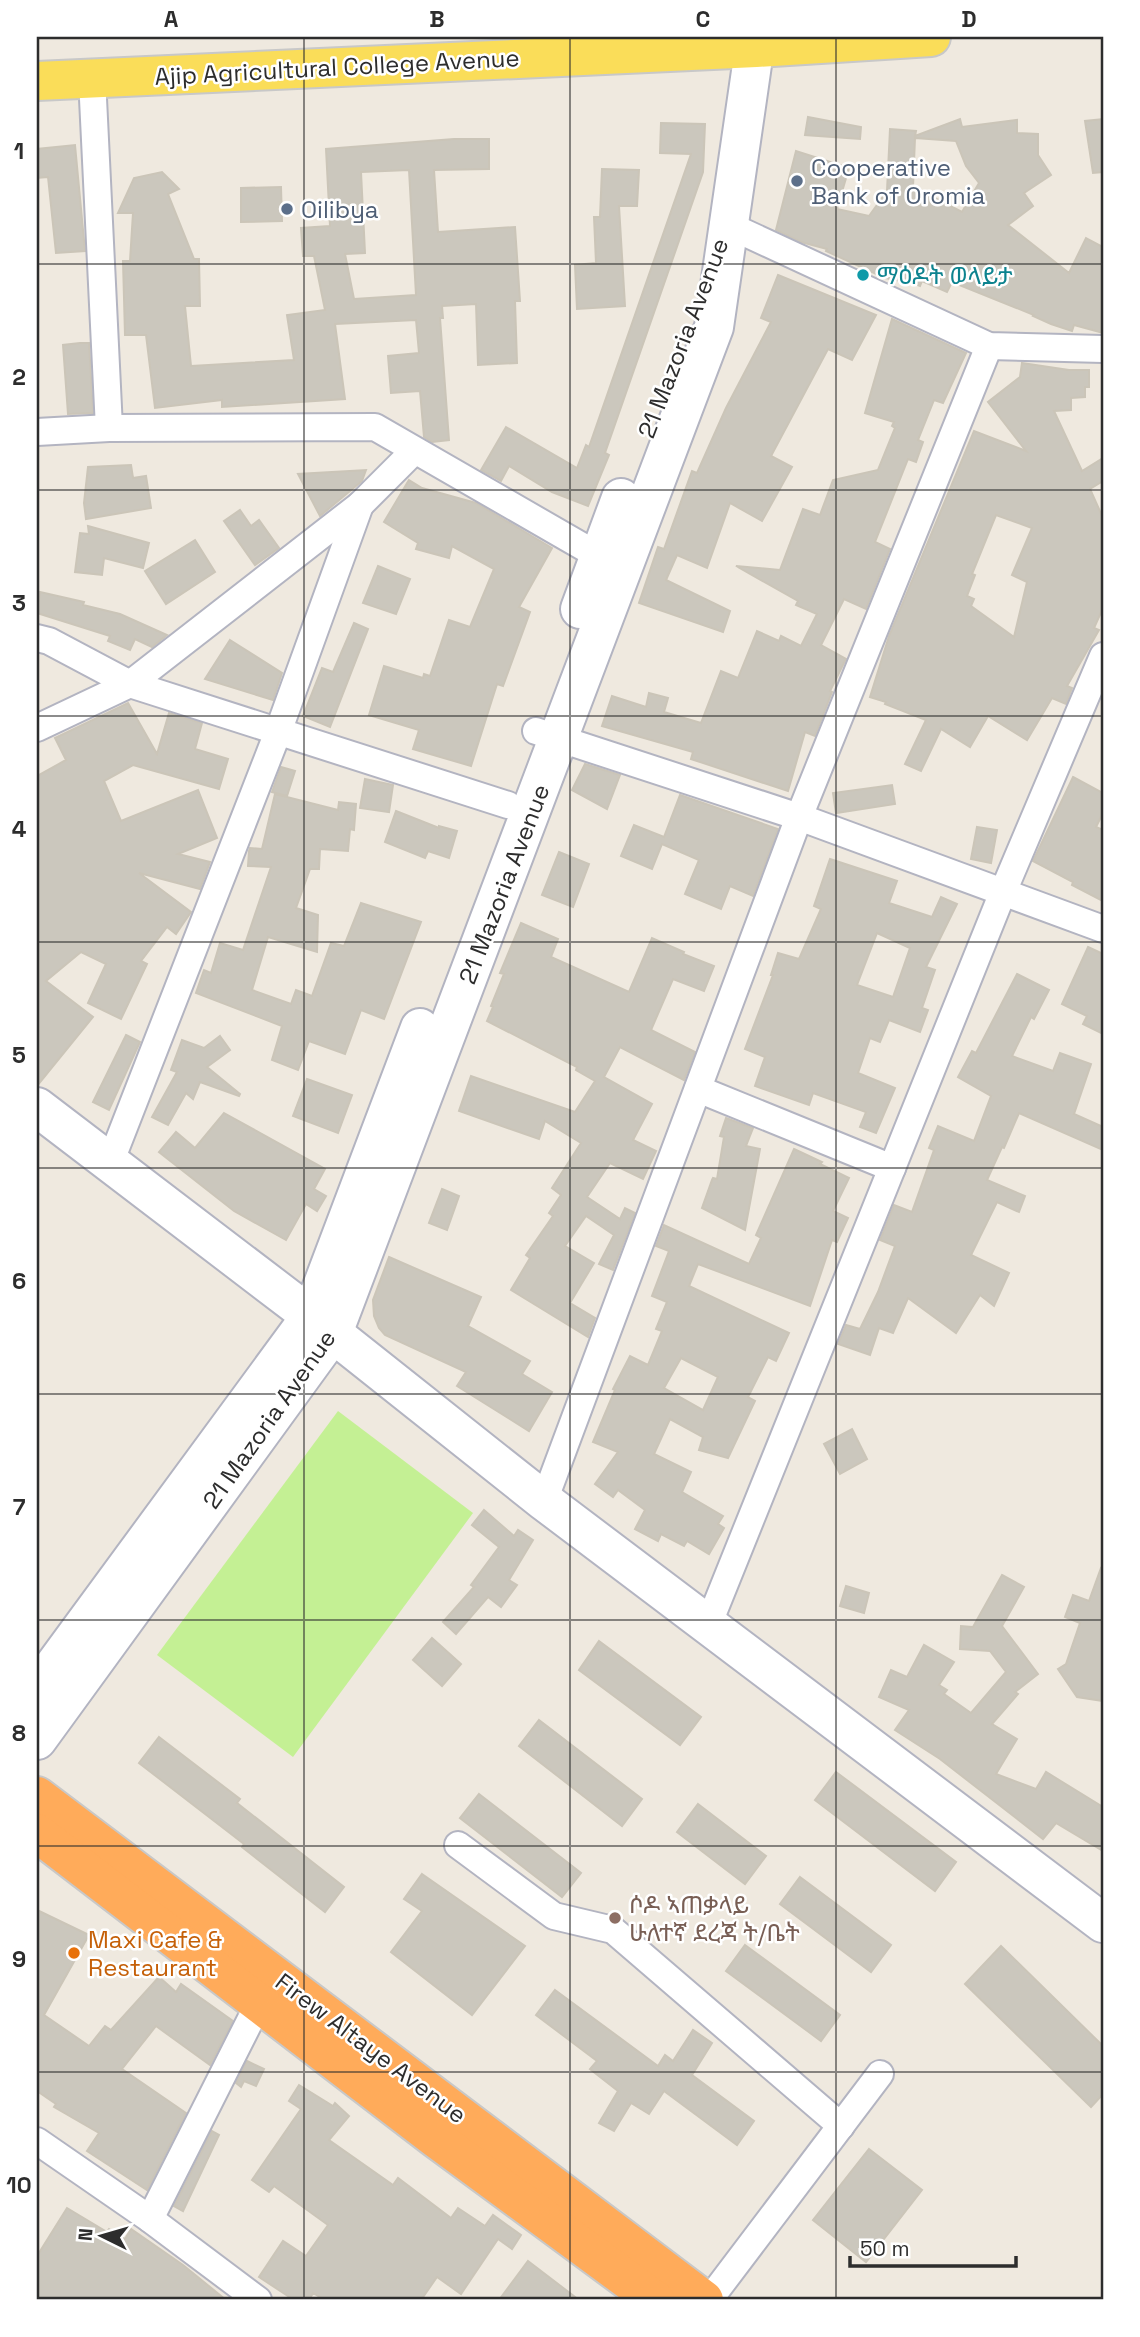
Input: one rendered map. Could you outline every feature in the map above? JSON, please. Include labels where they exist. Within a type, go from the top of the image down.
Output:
[{"type":"highway","name":"Firew Altaye Avenue","points":[[37,1796],[268,1990],[446,2146],[655,2300]]},
{"type":"highway","name":"Firew Altaye Avenue","points":[[37,1833],[268,1990],[706,2300]]},
{"type":"main road","name":"Ajip Agricultural College Avenue","points":[[37,80],[760,40],[931,37]]},
{"type":"main road","points":[[728,225],[760,40]]},
{"type":"main road","name":"21 Mazoria Avenue","points":[[37,1689],[322,1324],[466,909],[508,805],[547,735],[599,556],[728,225]]},
{"type":"main road","name":"21 Mazoria Avenue","points":[[37,1740],[322,1324],[547,735],[714,327],[728,225]]},
{"type":"main road","points":[[37,1107],[322,1324],[544,1501],[1102,1920]]},
{"type":"street","points":[[92,78],[109,428]]},
{"type":"street","points":[[728,225],[989,346],[1103,349]]},
{"type":"street","points":[[544,1501],[799,817],[989,346]]},
{"type":"street","points":[[37,432],[109,428],[375,427],[599,556]]},
{"type":"street","points":[[37,728],[130,684],[360,505],[414,451]]},
{"type":"street","points":[[110,1163],[278,732],[360,505]]},
{"type":"street","points":[[37,638],[49,641],[130,684],[508,805]]},
{"type":"street","points":[[709,1623],[1003,892],[1103,656]]},
{"type":"street","points":[[547,735],[799,817],[1103,929]]},
{"type":"street","points":[[698,1089],[892,1168]]},
{"type":"street","points":[[458,1845],[554,1916],[612,1930],[841,2126]]},
{"type":"street","points":[[150,2219],[268,1990]]},
{"type":"street","points":[[706,2300],[880,2074]]},
{"type":"street","points":[[37,2141],[150,2219],[258,2300]]},
{"type":"green space","points":[[338,1411],[473,1513],[293,1757],[157,1655]]},
{"type":"building","points":[[808,117],[861,127],[860,139],[805,135]]},
{"type":"building","points":[[960,119],[962,127],[1017,120],[1017,133],[1038,134],[1038,155],[1051,175],[1024,193],[1033,206],[1008,225],[1069,273],[1086,238],[1103,247],[1103,333],[1074,325],[1072,331],[1051,324],[952,282],[947,292],[922,281],[920,286],[902,279],[885,278],[826,251],[827,249],[801,242],[776,230],[796,151],[849,168],[837,209],[869,216],[887,191],[890,129],[916,131],[915,136]],"holes":[[[915,138],[956,141],[966,166],[979,183],[962,212],[913,187]]]},
{"type":"building","points":[[1103,119],[1103,172],[1093,173],[1085,121]]},
{"type":"building","points":[[661,123],[705,124],[703,172],[605,453],[609,455],[588,506],[552,492],[509,466],[501,481],[481,470],[506,427],[577,468],[586,445],[589,447],[691,154],[660,153]]},
{"type":"building","points":[[454,139],[489,139],[489,169],[434,170],[438,232],[515,227],[520,301],[515,301],[517,363],[478,365],[476,304],[442,306],[443,318],[440,318],[449,440],[432,442],[424,437],[420,391],[391,393],[388,356],[419,353],[416,320],[335,324],[345,399],[222,407],[222,400],[155,408],[146,335],[125,335],[123,261],[130,261],[133,213],[118,213],[134,178],[162,172],[179,189],[168,194],[194,259],[199,259],[200,306],[185,306],[191,366],[294,360],[287,315],[325,310],[314,256],[303,256],[301,228],[330,226],[326,149]],"holes":[[[409,170],[416,295],[354,299],[345,254],[365,253],[361,172]]]},
{"type":"building","points":[[75,145],[85,251],[56,253],[48,177],[37,178],[37,149]]},
{"type":"building","points":[[602,169],[639,170],[637,206],[619,206],[625,306],[577,309],[575,265],[596,263],[594,217],[600,217]]},
{"type":"building","points":[[281,187],[282,221],[241,222],[241,188]]},
{"type":"building","points":[[778,275],[876,315],[852,360],[828,349],[771,456],[792,467],[762,521],[730,503],[707,568],[677,555],[666,580],[730,611],[723,632],[639,603],[658,547],[664,549],[692,471],[697,473],[726,408],[771,322],[761,318]]},
{"type":"building","points":[[892,319],[966,353],[943,403],[934,400],[918,440],[923,442],[916,462],[908,459],[875,542],[890,549],[866,609],[844,599],[821,645],[846,659],[830,691],[832,692],[815,736],[805,732],[788,791],[691,759],[693,752],[602,726],[612,696],[646,707],[649,693],[668,698],[664,712],[701,723],[721,671],[738,678],[757,631],[779,641],[781,636],[801,646],[817,614],[796,605],[798,601],[736,566],[780,570],[803,509],[820,515],[833,480],[878,470],[895,428],[892,426],[894,422],[865,413]]},
{"type":"building","points":[[89,343],[93,413],[68,414],[63,345]]},
{"type":"building","points":[[1022,363],[1089,370],[1089,387],[1085,387],[1085,397],[1071,398],[1071,410],[1054,411],[1082,471],[1103,458],[1103,481],[1090,489],[1103,518],[1103,608],[1094,628],[1099,630],[1067,686],[1072,688],[1066,704],[1052,698],[1027,740],[988,716],[970,747],[941,729],[921,771],[905,764],[926,720],[870,697],[889,636],[974,431],[1026,451],[988,402],[1020,377]],"holes":[[[996,515],[1032,528],[1012,575],[1027,582],[1014,637],[971,606],[974,599],[967,596],[975,575],[972,574]]]},
{"type":"building","points":[[131,465],[133,478],[146,476],[151,508],[86,519],[84,503],[88,467]]},
{"type":"building","points":[[366,470],[362,481],[320,516],[298,474]]},
{"type":"building","points":[[409,480],[422,488],[476,503],[552,548],[519,607],[530,612],[503,686],[497,684],[471,766],[413,749],[419,730],[369,715],[384,666],[423,678],[424,674],[430,676],[449,620],[470,627],[494,569],[452,546],[449,558],[416,549],[418,543],[384,522]]},
{"type":"building","points":[[240,510],[251,526],[259,520],[279,548],[255,565],[224,521]]},
{"type":"building","points":[[88,526],[149,543],[143,568],[104,558],[102,575],[75,572],[80,533],[89,534]]},
{"type":"building","points":[[195,540],[215,572],[166,604],[145,571]]},
{"type":"building","points":[[378,566],[410,579],[396,614],[363,603]]},
{"type":"building","points":[[40,592],[120,614],[167,635],[152,647],[135,639],[130,650],[108,641],[110,636],[37,613]]},
{"type":"building","points":[[354,623],[368,629],[330,727],[303,716],[322,668],[333,672]]},
{"type":"building","points":[[230,640],[282,673],[273,700],[205,679]]},
{"type":"building","points":[[128,703],[157,754],[169,713],[202,723],[195,749],[228,759],[219,789],[133,765],[104,781],[121,821],[198,790],[217,838],[178,854],[210,862],[200,889],[139,873],[191,912],[176,934],[167,927],[141,961],[147,964],[121,1019],[88,1003],[106,964],[81,952],[46,981],[93,1017],[37,1086],[37,776],[66,760],[55,738]]},
{"type":"building","points":[[585,764],[620,775],[607,809],[572,790]]},
{"type":"building","points":[[281,767],[295,771],[287,796],[272,792]]},
{"type":"building","points":[[1073,777],[1103,793],[1103,813],[1096,827],[1103,830],[1103,901],[1033,861]]},
{"type":"building","points":[[365,779],[393,785],[389,812],[360,808]]},
{"type":"building","points":[[892,785],[895,804],[836,813],[833,793]]},
{"type":"building","points":[[275,794],[338,810],[339,802],[356,804],[354,830],[350,829],[348,851],[320,849],[319,869],[310,869],[296,908],[318,915],[317,952],[268,937],[252,990],[291,1004],[296,990],[312,996],[331,943],[344,946],[361,903],[421,922],[384,1019],[361,1010],[345,1054],[309,1041],[298,1070],[272,1060],[282,1026],[196,993],[204,970],[211,973],[220,943],[243,950],[271,867],[248,866],[249,851],[250,848],[262,849]]},
{"type":"building","points":[[680,795],[778,829],[753,896],[730,886],[721,909],[685,894],[699,860],[662,844],[652,869],[621,856],[634,825],[664,837]]},
{"type":"building","points":[[396,811],[439,828],[457,831],[449,858],[428,851],[425,858],[385,842]]},
{"type":"building","points":[[977,827],[997,830],[991,863],[971,859]]},
{"type":"building","points":[[559,852],[589,864],[573,907],[542,895]]},
{"type":"building","points":[[830,859],[897,881],[889,903],[932,917],[941,897],[957,904],[926,967],[935,970],[922,1008],[928,1010],[920,1032],[889,1020],[880,1042],[870,1038],[858,1073],[895,1088],[876,1133],[860,1127],[866,1112],[813,1093],[809,1105],[755,1086],[765,1057],[745,1049],[773,975],[778,953],[799,959],[821,909],[814,906]],"holes":[[[877,933],[910,948],[893,997],[857,985]]]},
{"type":"building","points":[[521,923],[558,939],[551,957],[629,992],[652,938],[714,966],[704,991],[673,979],[651,1030],[695,1052],[684,1080],[620,1047],[604,1077],[652,1104],[633,1140],[656,1151],[643,1179],[610,1163],[587,1197],[620,1219],[625,1208],[635,1213],[613,1270],[599,1264],[614,1235],[586,1216],[565,1246],[594,1263],[570,1303],[595,1318],[588,1337],[511,1290],[530,1258],[526,1255],[553,1216],[549,1213],[561,1195],[552,1188],[581,1143],[545,1121],[539,1139],[459,1111],[471,1076],[575,1112],[595,1081],[576,1070],[577,1067],[487,1021],[504,974],[500,973]]},
{"type":"building","points":[[1088,947],[1103,954],[1103,1034],[1083,1024],[1087,1016],[1062,1004]]},
{"type":"building","points":[[1017,974],[1049,990],[1034,1019],[1031,1017],[1012,1056],[1053,1071],[1060,1053],[1091,1064],[1074,1114],[1103,1127],[1103,1150],[1019,1113],[987,1180],[1025,1196],[1019,1212],[997,1202],[971,1255],[1009,1273],[994,1306],[980,1295],[956,1333],[908,1298],[893,1333],[879,1328],[870,1355],[838,1344],[846,1325],[860,1329],[878,1292],[895,1246],[880,1240],[894,1205],[912,1212],[934,1150],[929,1148],[938,1126],[974,1141],[991,1096],[958,1077],[972,1051],[976,1053]]},
{"type":"building","points":[[126,1035],[140,1042],[109,1110],[93,1102]]},
{"type":"building","points":[[220,1036],[230,1050],[207,1067],[240,1094],[239,1096],[200,1082],[193,1099],[186,1093],[168,1125],[152,1117],[177,1072],[171,1070],[182,1040],[204,1048]]},
{"type":"building","points":[[307,1079],[352,1095],[338,1133],[293,1116]]},
{"type":"building","points":[[224,1113],[325,1169],[314,1189],[326,1196],[317,1211],[306,1204],[286,1240],[234,1211],[159,1152],[176,1132],[195,1148]]},
{"type":"building","points":[[726,1118],[753,1128],[746,1146],[760,1149],[745,1230],[702,1208],[713,1178],[717,1179],[724,1137],[720,1136]]},
{"type":"building","points":[[794,1149],[849,1178],[833,1211],[848,1218],[837,1242],[832,1240],[810,1306],[698,1264],[689,1286],[789,1333],[776,1361],[768,1357],[748,1397],[755,1401],[728,1458],[699,1450],[703,1437],[670,1419],[654,1454],[691,1472],[682,1492],[723,1516],[718,1524],[724,1528],[709,1554],[687,1541],[684,1546],[661,1534],[658,1541],[635,1529],[645,1510],[618,1490],[613,1497],[595,1484],[618,1452],[593,1442],[615,1390],[613,1389],[630,1356],[648,1365],[662,1331],[656,1329],[667,1302],[652,1296],[669,1251],[656,1246],[664,1225],[749,1264],[761,1238],[756,1235]],"holes":[[[681,1358],[718,1377],[703,1410],[664,1388]]]},
{"type":"building","points":[[442,1189],[459,1196],[447,1230],[429,1223]]},
{"type":"building","points":[[389,1257],[481,1297],[468,1326],[530,1361],[522,1374],[552,1392],[529,1431],[457,1386],[466,1372],[385,1335],[379,1328],[374,1316],[373,1300]]},
{"type":"building","points":[[852,1429],[867,1459],[840,1474],[824,1444]]},
{"type":"building","points":[[484,1510],[514,1536],[518,1530],[533,1540],[509,1580],[517,1585],[501,1607],[488,1597],[456,1634],[443,1622],[474,1587],[471,1585],[499,1547],[472,1525]]},
{"type":"building","points":[[1101,1568],[1103,1701],[1077,1697],[1058,1669],[1066,1664],[1080,1623],[1065,1617],[1073,1595],[1089,1601]]},
{"type":"building","points":[[1002,1575],[1024,1587],[1002,1626],[1038,1674],[1015,1692],[1018,1694],[992,1724],[1017,1739],[996,1774],[1036,1789],[1046,1772],[1103,1807],[1103,1851],[1056,1823],[1043,1839],[940,1759],[895,1730],[909,1710],[879,1697],[891,1670],[907,1677],[924,1645],[954,1662],[939,1685],[947,1690],[944,1694],[971,1713],[1006,1672],[990,1651],[960,1649],[961,1626],[973,1627]]},
{"type":"building","points":[[846,1586],[869,1593],[864,1613],[840,1606]]},
{"type":"building","points":[[432,1638],[461,1664],[442,1686],[413,1660]]},
{"type":"building","points":[[599,1641],[701,1717],[680,1745],[579,1670]]},
{"type":"building","points":[[539,1720],[642,1799],[622,1826],[519,1746]]},
{"type":"building","points":[[159,1737],[240,1799],[237,1803],[344,1887],[325,1912],[242,1847],[244,1844],[139,1763]]},
{"type":"building","points":[[836,1772],[956,1862],[935,1891],[815,1800]]},
{"type":"building","points":[[479,1794],[581,1873],[562,1897],[460,1818]]},
{"type":"building","points":[[698,1804],[766,1856],[745,1884],[677,1832]]},
{"type":"building","points":[[422,1874],[525,1946],[472,2015],[391,1952],[422,1911],[404,1899]]},
{"type":"building","points":[[800,1877],[891,1945],[871,1972],[780,1904]]},
{"type":"building","points":[[37,1910],[89,1935],[44,2015],[89,2046],[105,2026],[111,2030],[159,1977],[176,1992],[181,1984],[233,2021],[210,2065],[156,2026],[122,2069],[186,2113],[147,2190],[87,2151],[99,2133],[54,2107],[56,2104],[37,2091]]},
{"type":"building","points":[[745,1945],[840,2015],[821,2041],[726,1971]]},
{"type":"building","points":[[1001,1946],[1103,2046],[1103,2094],[1091,2107],[965,1984]]},
{"type":"building","points":[[555,1990],[658,2066],[665,2055],[673,2061],[693,2030],[712,2043],[692,2075],[754,2121],[737,2145],[664,2091],[649,2114],[631,2103],[614,2131],[599,2123],[618,2091],[590,2069],[597,2061],[536,2015]]},
{"type":"building","points":[[247,2061],[264,2069],[256,2086],[244,2081],[241,2087],[236,2083]]},
{"type":"building","points":[[299,2085],[333,2106],[335,2103],[349,2116],[329,2140],[393,2185],[398,2178],[451,2218],[458,2208],[485,2226],[493,2215],[521,2235],[512,2249],[498,2239],[461,2294],[437,2277],[421,2300],[325,2300],[313,2293],[309,2300],[294,2300],[259,2277],[283,2241],[306,2256],[328,2225],[274,2186],[269,2192],[252,2180],[301,2109],[289,2101]]},
{"type":"building","points":[[212,2131],[219,2135],[183,2211],[174,2206]]},
{"type":"building","points":[[869,2149],[922,2190],[866,2262],[813,2220]]},
{"type":"building","points":[[67,2208],[107,2232],[109,2229],[125,2239],[131,2229],[183,2265],[226,2300],[37,2300],[37,2256]]},
{"type":"building","points":[[528,2261],[579,2300],[499,2300]]},
{"type":"place","name":"Cooperative Bank of Oromia","points":[[797,181]]},
{"type":"place","name":"Oilibya","points":[[287,209]]},
{"type":"place","name":"ማዕዶት ወላይታ","points":[[863,275]]},
{"type":"place","name":"ሶዶ ኣጠቃላይ ሁለተኛ ደረጃ ት/ቤት","points":[[615,1918]]},
{"type":"place","name":"Maxi Cafe & Restaurant","points":[[74,1953]]}]
